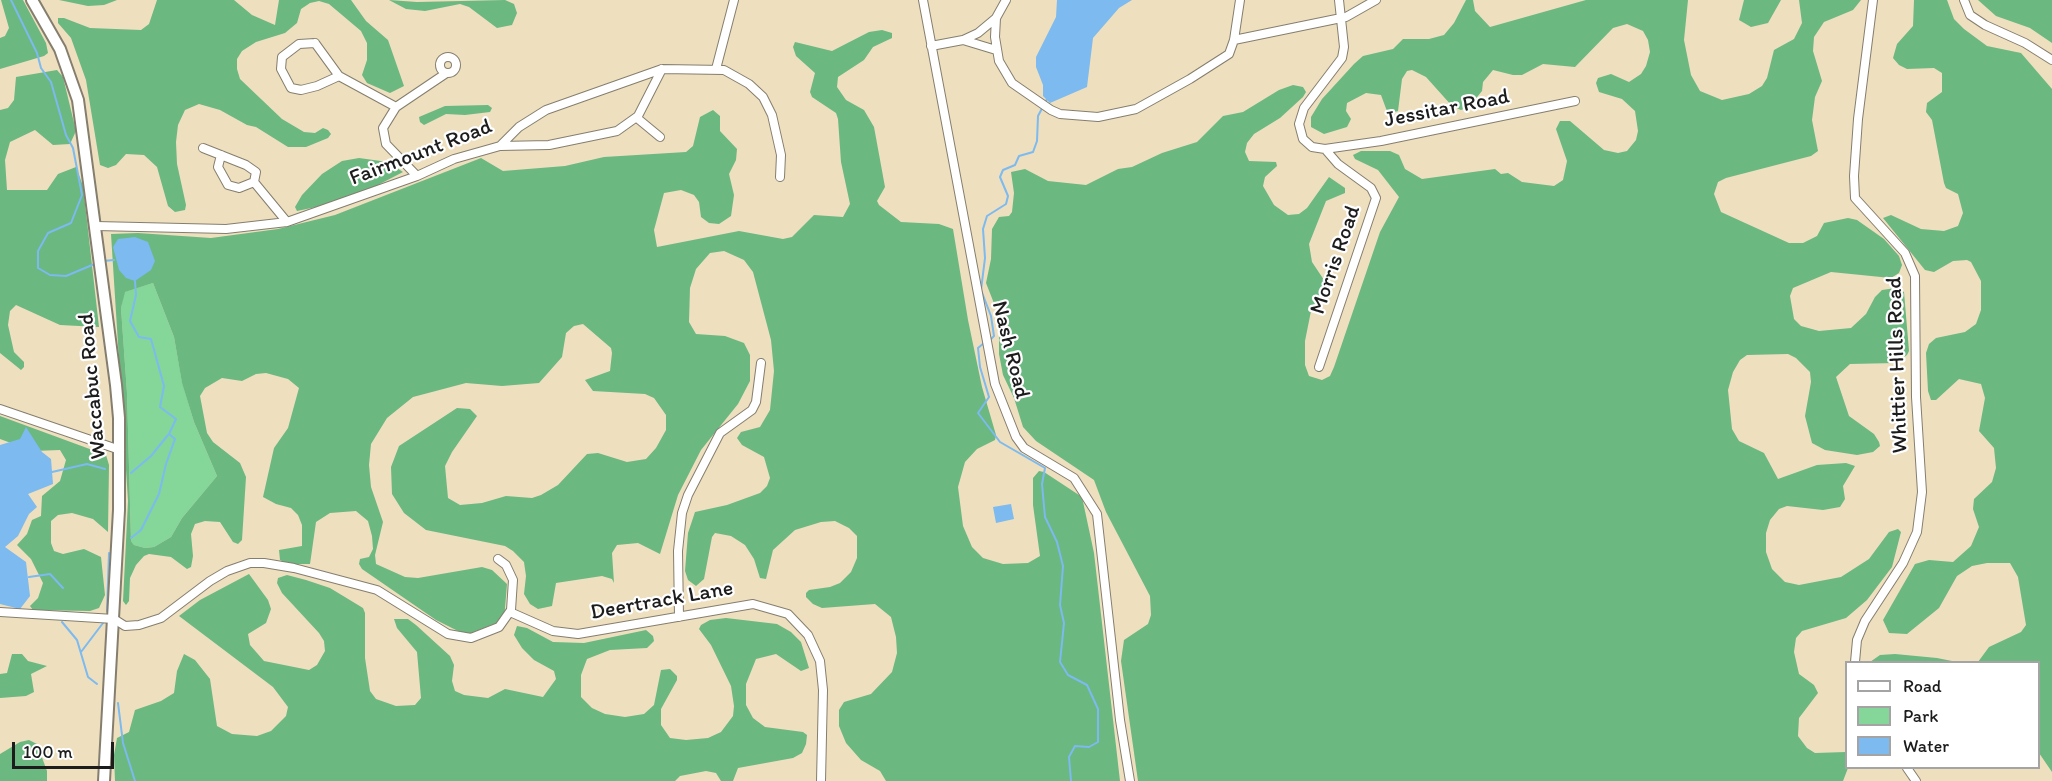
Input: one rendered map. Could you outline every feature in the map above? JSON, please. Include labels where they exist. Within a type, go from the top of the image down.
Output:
[{"type":"main road","name":"Waccabuc Road","points":[[32,0],[60,49],[78,100],[116,385],[120,450],[114,619],[104,781]]},
{"type":"street","points":[[716,69],[734,0]]},
{"type":"street","name":"Nash Road","points":[[923,0],[995,384],[1016,437],[1024,448],[1074,478],[1097,514],[1120,720],[1130,781]]},
{"type":"street","points":[[931,46],[963,40],[978,33],[996,18],[1006,0]]},
{"type":"street","points":[[996,18],[996,51],[1012,83],[1033,100],[1060,114],[1098,117],[1136,109],[1229,54],[1234,40],[1240,0]]},
{"type":"street","name":"Morris Road","points":[[1319,367],[1376,198],[1371,188],[1338,164],[1325,149],[1312,147],[1303,139],[1299,124],[1304,108],[1342,58],[1344,47],[1340,0]]},
{"type":"street","points":[[1234,40],[1346,17],[1376,0]]},
{"type":"street","name":"Whittier Hills Road","points":[[1855,661],[1857,640],[1865,621],[1903,563],[1917,532],[1922,492],[1916,397],[1915,276],[1905,253],[1855,198],[1854,176],[1858,119],[1873,0]]},
{"type":"street","points":[[1964,0],[1970,15],[1985,25],[2025,43],[2052,60]]},
{"type":"street","points":[[963,40],[996,51]]},
{"type":"street","points":[[339,76],[301,90],[291,88],[280,69],[282,57],[299,44],[315,43],[339,76],[396,107]]},
{"type":"street","name":"Fairmount Road","points":[[96,226],[226,230],[287,222],[417,176],[454,159],[500,146],[519,127],[546,110],[662,69],[716,69],[749,84],[763,97],[772,115],[781,155],[780,177]]},
{"type":"street","points":[[500,146],[549,145],[593,138],[617,131],[637,118],[662,69]]},
{"type":"street","points":[[417,176],[384,140],[382,128],[396,107],[445,74]]},
{"type":"street","name":"Jessitar Road","points":[[1325,149],[1393,139],[1575,102]]},
{"type":"street","points":[[637,118],[660,137]]},
{"type":"street","points":[[203,148],[246,165],[256,172],[254,182]]},
{"type":"street","points":[[220,155],[218,167],[228,185],[239,188],[254,182]]},
{"type":"street","points":[[254,182],[287,222]]},
{"type":"street","points":[[679,617],[678,551],[682,513],[688,495],[720,433],[752,410],[756,402],[761,363]]},
{"type":"street","points":[[0,409],[120,450]]},
{"type":"street","points":[[0,612],[114,619],[125,626],[153,622],[210,581],[227,572],[257,563],[294,568],[377,590],[448,634],[460,638],[479,637],[504,623],[510,612],[513,580],[506,565],[498,559]]},
{"type":"street","name":"Deertrack Lane","points":[[510,612],[553,631],[568,634],[753,604],[788,614],[808,635],[816,648],[822,677],[821,781]]},
{"type":"street","points":[[1907,769],[1916,781]]},
{"type":"green space","points":[[1,0],[23,0],[46,43],[48,53],[0,69],[0,38],[5,36],[9,28]]},
{"type":"green space","points":[[59,0],[117,0],[104,5],[88,6]]},
{"type":"green space","points":[[157,0],[234,0],[252,15],[275,25],[279,0],[351,0],[366,21],[388,40],[404,86],[390,93],[367,83],[362,75],[367,60],[367,43],[361,31],[329,4],[319,1],[310,3],[301,9],[297,23],[285,33],[256,42],[242,51],[237,59],[237,69],[240,79],[282,119],[304,132],[315,133],[323,128],[331,134],[328,138],[306,147],[288,147],[256,127],[247,125],[220,110],[199,104],[185,110],[178,125],[176,142],[177,164],[186,205],[185,210],[175,212],[168,206],[157,167],[144,155],[126,154],[116,165],[108,168],[100,165],[86,80],[71,38],[58,23],[58,18],[64,18],[90,28],[141,30],[149,24]]},
{"type":"green space","points":[[389,0],[417,2],[505,0],[514,4],[517,13],[512,25],[497,28],[469,7],[460,4],[425,11],[406,9]]},
{"type":"green space","points":[[1466,0],[1473,0],[1475,11],[1490,27],[1586,0],[1688,0],[1684,40],[1691,75],[1700,91],[1722,100],[1749,94],[1762,86],[1767,78],[1774,50],[1794,39],[1802,23],[1799,0],[1861,0],[1853,10],[1824,22],[1814,37],[1813,51],[1822,81],[1815,97],[1812,120],[1818,151],[1811,156],[1726,178],[1718,182],[1714,194],[1721,212],[1789,243],[1803,243],[1817,236],[1824,223],[1848,218],[1857,220],[1884,239],[1899,256],[1902,265],[1899,273],[1891,278],[1831,272],[1793,288],[1790,296],[1794,319],[1801,326],[1819,331],[1851,328],[1866,314],[1875,297],[1882,290],[1896,288],[1904,292],[1909,351],[1907,355],[1896,363],[1850,364],[1836,377],[1849,416],[1874,434],[1879,442],[1880,446],[1873,452],[1857,455],[1825,450],[1812,443],[1805,416],[1811,382],[1810,372],[1796,358],[1788,354],[1747,355],[1740,360],[1733,372],[1728,390],[1732,429],[1739,441],[1764,453],[1778,479],[1817,465],[1846,463],[1855,466],[1843,486],[1845,499],[1840,507],[1823,510],[1787,506],[1779,509],[1770,520],[1766,533],[1766,552],[1772,569],[1785,582],[1799,585],[1841,577],[1869,559],[1889,532],[1898,529],[1901,532],[1892,567],[1867,600],[1846,618],[1802,631],[1796,638],[1794,652],[1799,674],[1814,685],[1818,693],[1799,718],[1798,736],[1807,748],[1815,753],[1845,752],[1845,769],[1848,769],[1843,781],[1138,781],[1121,661],[1124,640],[1148,624],[1151,615],[1150,596],[1106,512],[1094,480],[1036,441],[1023,427],[1014,398],[1003,375],[999,354],[999,316],[986,283],[991,259],[992,229],[999,217],[1009,216],[1012,212],[1014,193],[1011,172],[1025,169],[1048,181],[1086,185],[1118,169],[1132,167],[1162,153],[1197,142],[1223,116],[1243,112],[1279,90],[1293,85],[1303,87],[1306,92],[1303,97],[1280,118],[1254,134],[1247,143],[1245,152],[1249,161],[1276,162],[1277,166],[1265,177],[1263,186],[1274,205],[1288,215],[1299,214],[1307,208],[1329,177],[1345,188],[1345,193],[1326,201],[1309,244],[1312,262],[1326,283],[1311,311],[1305,341],[1305,365],[1309,376],[1322,380],[1330,376],[1334,367],[1380,232],[1399,197],[1378,170],[1355,159],[1353,155],[1361,151],[1390,151],[1399,155],[1405,169],[1422,179],[1495,169],[1501,174],[1508,173],[1522,182],[1554,186],[1563,180],[1567,161],[1556,129],[1560,121],[1570,121],[1604,150],[1618,153],[1627,151],[1636,140],[1638,131],[1635,111],[1622,99],[1599,92],[1596,83],[1598,78],[1611,74],[1629,82],[1641,74],[1646,66],[1650,52],[1648,40],[1643,31],[1627,24],[1613,28],[1575,67],[1543,64],[1522,75],[1493,70],[1483,82],[1482,91],[1469,107],[1461,110],[1452,106],[1426,77],[1412,70],[1407,71],[1402,79],[1398,111],[1388,114],[1381,95],[1366,93],[1347,103],[1346,111],[1351,119],[1347,127],[1324,134],[1311,127],[1311,117],[1322,99],[1363,56],[1393,49],[1403,39],[1429,39],[1444,35],[1454,23]]},
{"type":"green space","points":[[1744,0],[1781,0],[1768,23],[1751,27],[1739,20]]},
{"type":"green space","points":[[1914,0],[1947,0],[1954,19],[1964,29],[1987,46],[2021,53],[2052,89],[2052,772],[2040,754],[2040,661],[1979,661],[1989,647],[2021,632],[2026,625],[2018,577],[2010,563],[1987,563],[1972,566],[1957,576],[1939,608],[1907,634],[1889,633],[1883,620],[1915,564],[1929,560],[1953,562],[1971,546],[1979,527],[1973,509],[1974,499],[1992,482],[1996,468],[1994,448],[1979,431],[1985,398],[1981,384],[1959,379],[1936,400],[1931,400],[1928,391],[1926,353],[1929,344],[1936,338],[1965,332],[1976,324],[1981,310],[1981,281],[1971,262],[1967,260],[1953,261],[1934,272],[1925,270],[1883,218],[1891,215],[1921,229],[1944,231],[1958,226],[1963,213],[1958,194],[1946,188],[1944,183],[1932,120],[1926,112],[1927,103],[1942,92],[1942,73],[1934,68],[1907,69],[1893,58],[1897,44],[1913,26]]},
{"type":"green space","points":[[1978,0],[2052,0],[2052,43],[2030,28],[1996,16]]},
{"type":"green space","points":[[882,30],[892,33],[892,38],[873,47],[864,60],[838,77],[837,87],[846,100],[864,110],[874,127],[885,187],[877,201],[879,205],[901,222],[939,224],[953,229],[968,320],[982,387],[996,435],[995,440],[977,449],[965,462],[958,487],[963,526],[972,547],[983,558],[1003,564],[1028,563],[1040,556],[1033,505],[1033,478],[1039,471],[1044,472],[1082,497],[1094,553],[1120,781],[886,781],[880,771],[861,760],[846,743],[839,726],[839,710],[844,702],[871,694],[892,672],[897,653],[896,637],[891,617],[875,604],[822,608],[813,604],[806,597],[809,590],[840,583],[851,572],[857,558],[857,536],[849,528],[835,521],[821,522],[795,530],[773,550],[766,579],[760,578],[754,559],[745,545],[731,536],[715,533],[712,537],[704,579],[696,586],[688,580],[685,571],[688,533],[695,512],[727,505],[760,493],[767,486],[770,478],[764,457],[742,445],[737,438],[741,432],[760,427],[770,410],[774,371],[771,340],[753,272],[744,260],[724,251],[710,253],[696,269],[690,288],[689,322],[696,334],[725,336],[744,343],[750,355],[750,381],[738,404],[701,450],[678,495],[660,554],[638,543],[617,545],[612,553],[614,583],[612,579],[602,576],[556,583],[552,606],[538,609],[530,604],[524,594],[526,576],[524,562],[513,551],[505,546],[426,530],[404,513],[392,494],[391,467],[399,446],[457,408],[470,409],[477,416],[445,466],[448,498],[460,505],[482,503],[506,496],[532,498],[541,495],[558,485],[587,454],[598,453],[627,462],[646,459],[656,448],[666,430],[666,415],[654,398],[645,394],[593,391],[585,380],[610,371],[612,353],[611,348],[583,324],[574,326],[566,333],[562,357],[539,383],[502,386],[466,383],[413,397],[387,418],[371,444],[369,465],[371,487],[383,522],[375,555],[376,564],[405,577],[418,578],[482,567],[492,570],[507,584],[504,620],[466,635],[436,620],[362,569],[359,564],[360,559],[369,557],[373,549],[372,536],[368,521],[356,511],[330,513],[316,522],[310,564],[288,564],[280,560],[279,550],[302,546],[302,525],[298,515],[291,508],[263,497],[274,448],[288,428],[299,388],[288,379],[266,373],[256,374],[242,381],[222,378],[205,388],[200,396],[207,433],[213,442],[240,463],[246,477],[242,540],[238,544],[233,542],[220,522],[205,521],[195,524],[191,534],[193,556],[191,567],[187,569],[171,557],[149,554],[144,556],[136,565],[130,578],[129,601],[126,605],[123,601],[128,501],[111,234],[138,233],[211,238],[278,229],[335,215],[481,158],[503,171],[565,166],[604,157],[686,152],[693,146],[700,117],[713,110],[720,116],[720,131],[737,149],[736,160],[729,174],[734,195],[731,216],[719,224],[709,223],[701,217],[699,202],[694,195],[681,190],[664,193],[654,230],[657,247],[739,231],[783,239],[792,237],[814,215],[843,217],[850,204],[841,162],[836,113],[812,97],[810,92],[815,73],[796,56],[793,47],[795,42],[832,51],[869,32]],"holes":[[[153,283],[174,337],[182,383],[194,422],[217,476],[182,518],[171,537],[154,547],[145,548],[134,545],[131,541],[127,393],[121,308],[125,292]]]},
{"type":"green space","points":[[57,70],[63,77],[76,131],[70,144],[53,145],[35,130],[10,142],[5,160],[7,190],[47,190],[58,174],[76,167],[83,186],[99,327],[60,325],[16,305],[10,311],[8,325],[14,352],[24,362],[21,370],[0,353],[0,110],[8,108],[14,100],[16,77]]},
{"type":"green space","points":[[488,105],[492,108],[490,112],[465,115],[446,114],[424,125],[420,122],[419,117],[445,106]]},
{"type":"green space","points":[[359,158],[388,162],[403,172],[376,186],[321,206],[297,211],[295,207],[302,195],[322,174],[342,161]]},
{"type":"green space","points":[[153,283],[174,337],[182,382],[194,422],[217,476],[182,518],[171,537],[154,547],[145,548],[134,545],[131,541],[127,393],[121,308],[124,292]]},
{"type":"green space","points":[[0,416],[106,455],[109,465],[108,532],[93,519],[72,513],[58,515],[51,521],[51,543],[54,551],[63,554],[84,549],[101,557],[105,595],[99,608],[90,611],[33,610],[30,606],[38,598],[43,583],[31,559],[17,545],[27,534],[32,520],[41,516],[42,496],[60,481],[66,460],[60,450],[33,451],[0,439]]},
{"type":"green space","points":[[249,574],[268,600],[271,609],[266,623],[248,634],[250,645],[264,661],[309,670],[317,665],[325,651],[324,641],[319,633],[282,593],[277,583],[278,578],[287,575],[330,588],[363,608],[365,658],[370,691],[376,699],[396,706],[415,705],[421,698],[417,652],[397,628],[394,619],[408,619],[450,656],[454,665],[452,681],[455,691],[464,695],[488,698],[505,689],[543,697],[556,679],[554,671],[534,660],[522,648],[514,635],[517,626],[527,628],[553,642],[584,643],[646,630],[653,636],[654,641],[647,648],[610,650],[587,659],[581,675],[581,697],[592,708],[605,714],[625,717],[644,714],[654,705],[661,670],[670,669],[677,676],[677,680],[661,709],[661,725],[670,738],[686,740],[708,738],[721,732],[733,716],[731,686],[711,645],[699,629],[701,625],[710,620],[726,618],[777,624],[791,632],[801,642],[809,668],[801,671],[776,654],[756,659],[746,684],[746,705],[753,718],[765,727],[803,732],[807,735],[806,744],[802,753],[793,758],[738,768],[733,781],[721,781],[716,773],[706,771],[680,776],[675,781],[115,781],[114,755],[117,738],[129,732],[135,710],[161,701],[174,693],[177,671],[184,654],[195,660],[210,679],[217,726],[232,734],[257,736],[271,731],[286,716],[288,707],[273,687],[179,616],[200,600]]},
{"type":"green space","points":[[12,654],[22,654],[28,661],[47,666],[31,674],[34,692],[26,696],[0,698],[0,674],[7,673]]},
{"type":"green space","points":[[1895,654],[1952,661],[1871,661],[1880,655]]},
{"type":"green space","points":[[29,740],[37,744],[47,771],[47,781],[0,781],[0,754],[20,742]]},
{"type":"water","points":[[1057,0],[1132,0],[1119,8],[1093,38],[1087,87],[1050,103],[1043,96],[1043,85],[1036,67],[1036,57],[1056,17]]},
{"type":"water","points":[[135,237],[148,242],[155,261],[151,270],[135,281],[126,278],[119,270],[113,247],[118,239]]},
{"type":"water","points":[[26,427],[42,452],[51,459],[53,484],[28,494],[37,507],[29,514],[18,536],[5,547],[26,562],[30,596],[20,609],[0,604],[0,445],[20,439]]},
{"type":"water","points":[[1011,504],[1014,519],[996,523],[993,507]]},
{"type":"waterway","points":[[11,0],[37,53],[41,68],[51,82],[66,135],[73,148],[82,195],[71,223],[48,233],[38,251],[38,268],[50,275],[66,276],[97,263]]},
{"type":"waterway","points":[[990,340],[994,336],[991,316],[981,290],[985,258],[983,229],[987,216],[1006,204],[1008,196],[1000,177],[1003,170],[1015,165],[1019,156],[1033,152],[1037,141],[1038,116],[1047,99]]},
{"type":"waterway","points":[[103,261],[114,260]]},
{"type":"waterway","points":[[131,538],[141,530],[159,494],[175,439],[169,434],[176,419],[160,407],[164,386],[151,339],[139,337],[130,321],[136,295],[135,281]]},
{"type":"waterway","points":[[984,343],[978,348],[980,367],[989,397],[978,413],[1000,442],[1045,468],[1042,484],[1045,517],[1057,542],[1063,566],[1060,605],[1064,623],[1060,662],[1068,675],[1087,685],[1098,709],[1098,742],[1089,747],[1075,746],[1069,757],[1071,781]]},
{"type":"waterway","points":[[131,473],[151,456],[168,435]]},
{"type":"waterway","points":[[52,472],[87,464],[105,469]]},
{"type":"waterway","points":[[107,611],[109,553]]},
{"type":"waterway","points":[[29,577],[50,574],[63,588]]},
{"type":"waterway","points":[[62,622],[77,640],[88,677],[97,684]]},
{"type":"waterway","points":[[81,652],[103,623]]},
{"type":"waterway","points":[[118,703],[123,743],[135,781]]}]
